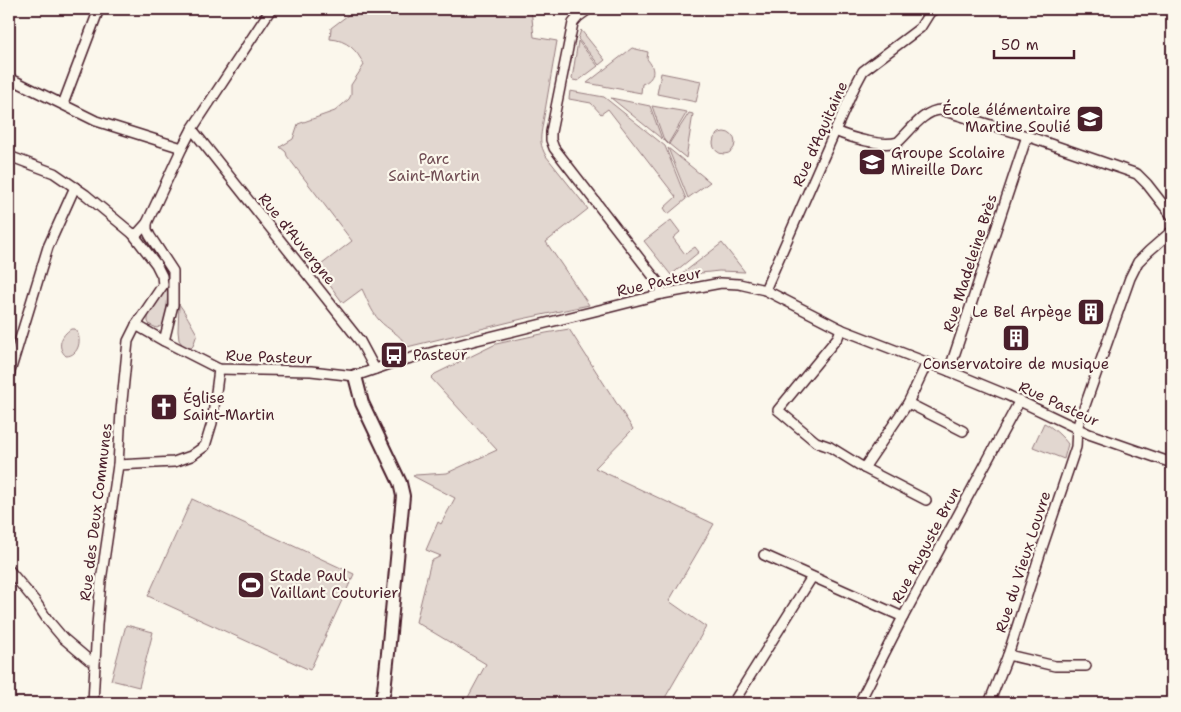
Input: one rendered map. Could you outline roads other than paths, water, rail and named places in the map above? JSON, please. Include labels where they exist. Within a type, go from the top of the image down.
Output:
[{"type":"street","points":[[63,104],[99,9]]},
{"type":"street","points":[[9,156],[54,173],[75,187],[133,234],[138,233],[147,223],[192,129],[271,9]]},
{"type":"street","points":[[589,9],[572,23],[551,140],[554,148],[660,285],[662,294]]},
{"type":"street","name":"Rue d'Aquitaine","points":[[766,290],[863,71],[920,28],[930,10]]},
{"type":"street","points":[[9,78],[96,121],[182,148]]},
{"type":"street","points":[[835,131],[849,137],[893,144],[898,142],[927,113],[941,110],[1027,136],[1137,174],[1172,216]]},
{"type":"street","name":"Rue d'Auvergne","points":[[192,129],[360,341],[376,369]]},
{"type":"street","name":"Rue Madeleine Brès","points":[[949,371],[1027,136]]},
{"type":"street","points":[[9,375],[48,247],[75,187]]},
{"type":"street","points":[[147,223],[147,230],[150,236],[173,271],[173,305],[164,341]]},
{"type":"street","name":"Rue du Vieux Louvre","points":[[989,703],[1008,656],[1076,447],[1077,428],[1130,278],[1138,262],[1172,231]]},
{"type":"street","name":"Rue des Deux Communes","points":[[93,703],[101,581],[118,465],[128,340],[163,285],[162,276],[156,264],[133,234]]},
{"type":"street","name":"Rue Pasteur","points":[[136,325],[219,369],[311,371],[355,376],[473,341],[662,294],[721,283],[739,284],[766,290],[841,329],[1020,400],[1089,434],[1172,463]]},
{"type":"street","points":[[841,329],[838,337],[778,410],[816,442],[830,447],[864,468],[926,500]]},
{"type":"street","points":[[864,468],[908,403],[927,363]]},
{"type":"street","points":[[118,465],[174,462],[191,456],[205,446],[212,423],[219,369]]},
{"type":"street","points":[[355,376],[362,403],[400,483],[403,496],[385,680],[381,703]]},
{"type":"street","name":"Rue Auguste Brun","points":[[859,703],[1020,400]]},
{"type":"street","points":[[908,403],[963,431]]},
{"type":"street","points":[[764,555],[903,617]]},
{"type":"street","points":[[9,570],[63,638],[89,660],[95,661]]},
{"type":"street","points":[[733,703],[812,576]]},
{"type":"street","points":[[1008,656],[1055,666],[1086,666]]},
{"type":"place","name":"École élémentaire Martine Soulié","points":[[1090,119]]},
{"type":"place","name":"Groupe Scolaire Mireille Darc","points":[[872,162]]},
{"type":"place","name":"Le Bel Arpège","points":[[1091,312]]},
{"type":"place","name":"Conservatoire de musique","points":[[1016,338]]},
{"type":"place","name":"Pasteur","points":[[394,355]]},
{"type":"place","name":"Église Saint-Martin","points":[[164,407]]},
{"type":"place","name":"Stade Paul Vaillant Couturier","points":[[251,585]]},
{"type":"park label","name":"Parc Saint-Martin","points":[[434,168]]}]
